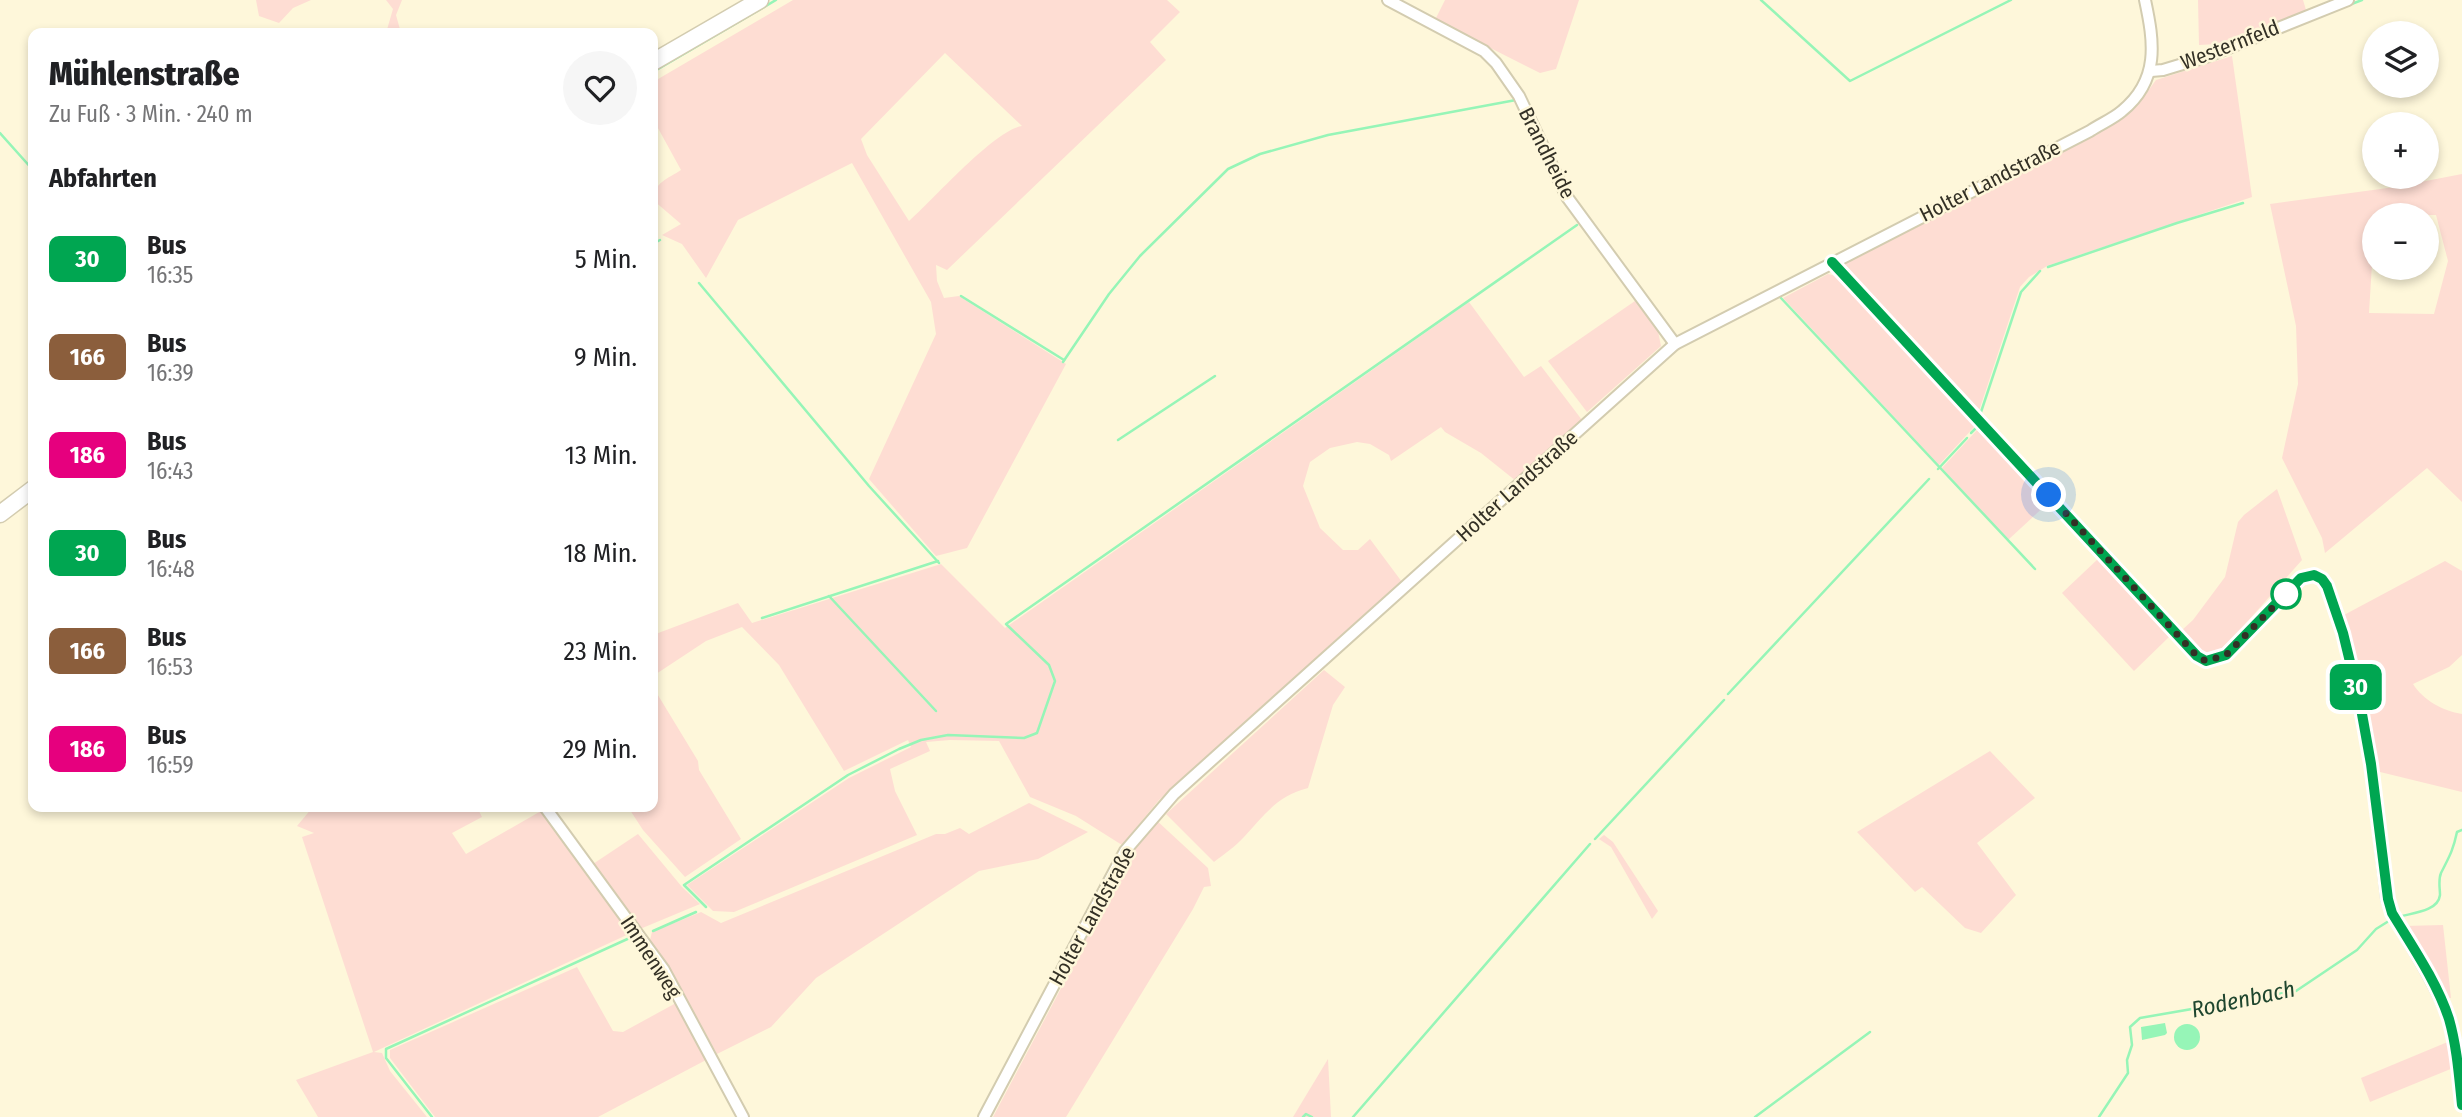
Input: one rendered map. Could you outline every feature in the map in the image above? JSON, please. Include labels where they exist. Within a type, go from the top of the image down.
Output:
[{"type":"street","points":[[658,59],[760,0]]},
{"type":"street","name":"Brandheide","points":[[1388,0],[1484,51],[1496,63],[1519,96],[1567,197],[1675,344]]},
{"type":"street","points":[[2145,0],[2153,48],[2151,71]]},
{"type":"street","name":"Westernfeld","points":[[2151,71],[2206,57],[2348,0]]},
{"type":"street","name":"Holter Landstraße","points":[[984,1117],[1125,851],[1156,813],[1675,344],[2090,131],[2122,111],[2135,97],[2151,71]]},
{"type":"street","points":[[1832,262],[2197,656],[2206,661],[2226,655],[2301,578],[2314,575],[2322,579],[2327,586],[2343,633],[2360,703],[2371,764],[2385,887],[2392,913],[2448,1015],[2455,1042],[2462,1105]]},
{"type":"street","points":[[0,514],[28,493]]},
{"type":"street","name":"Immenweg","points":[[549,812],[664,970],[743,1117]]},
{"type":"shaded area","points":[[256,0],[311,0],[293,8],[279,23],[259,16]]},
{"type":"shaded area","points":[[386,0],[402,0],[396,15],[400,28],[387,28],[393,9]]},
{"type":"shaded area","points":[[793,0],[1167,0],[1180,12],[1150,42],[1166,60],[947,270],[936,265],[937,281],[944,298],[959,296],[1066,364],[967,548],[936,556],[869,479],[936,334],[931,302],[852,163],[738,220],[706,278],[682,244],[662,235],[681,224],[658,204],[658,187],[681,170],[658,128],[658,79]],"holes":[[[945,53],[1022,126],[1010,130],[980,152],[909,221],[867,155],[861,139]]]},
{"type":"shaded area","points":[[1445,0],[1579,0],[1556,69],[1540,73],[1435,20]]},
{"type":"shaded area","points":[[2198,0],[2303,0],[2306,10],[2234,43],[2199,45]]},
{"type":"shaded area","points":[[2232,56],[2252,197],[2047,266],[2029,277],[2020,287],[1979,411],[1846,270],[1845,265],[1849,260],[2114,124],[2140,102],[2156,80]]},
{"type":"shaded area","points":[[2462,174],[2462,502],[2427,468],[2325,553],[2322,538],[2282,458],[2298,384],[2296,326],[2270,204],[2380,189],[2439,189],[2439,178]]},
{"type":"shaded area","points":[[1828,274],[1836,276],[1975,426],[1939,465],[1783,298]]},
{"type":"shaded area","points":[[1635,301],[1658,331],[1661,346],[1587,412],[1548,361]]},
{"type":"shaded area","points":[[1469,302],[1524,377],[1541,366],[1582,420],[1516,481],[1481,453],[1441,427],[1391,461],[1389,455],[1370,444],[1357,442],[1330,448],[1310,462],[1303,486],[1320,528],[1343,550],[1358,550],[1370,539],[1402,582],[1159,800],[1122,845],[1076,816],[1030,797],[999,741],[926,742],[930,751],[890,769],[895,791],[917,835],[734,912],[713,911],[687,885],[849,778],[911,747],[908,740],[844,771],[779,665],[742,627],[706,641],[658,673],[658,633],[738,603],[752,623],[941,564],[1005,628]]},
{"type":"shaded area","points":[[1977,430],[2048,503],[2008,540],[1942,468]]},
{"type":"shaded area","points":[[2277,489],[2302,560],[2224,648],[2213,654],[2203,652],[2182,630],[2193,620],[2225,577],[2238,522]]},
{"type":"shaded area","points":[[2099,558],[2170,636],[2134,671],[2062,593]]},
{"type":"shaded area","points":[[2445,561],[2462,571],[2462,655],[2449,667],[2413,684],[2434,704],[2462,714],[2462,792],[2376,771],[2344,615]]},
{"type":"shaded area","points":[[1324,670],[1345,687],[1333,705],[1308,788],[1279,801],[1237,844],[1214,862],[1166,814]]},
{"type":"shaded area","points":[[658,695],[741,839],[685,877],[643,830],[631,812],[658,812]]},
{"type":"shaded area","points":[[1990,751],[2035,798],[1977,843],[2016,895],[1981,933],[1965,928],[1922,887],[1915,892],[1857,832]]},
{"type":"shaded area","points":[[1029,803],[1088,832],[1038,859],[979,871],[816,978],[771,1027],[717,1054],[669,968],[650,940],[652,932],[701,912],[721,923],[936,834],[945,834],[960,828],[969,834]]},
{"type":"shaded area","points":[[309,812],[480,812],[482,817],[452,833],[466,854],[542,812],[631,933],[374,1052],[382,1053],[390,1071],[427,1117],[318,1117],[296,1080],[373,1052],[302,837],[314,833],[297,826]]},
{"type":"shaded area","points":[[1155,819],[1208,868],[1211,886],[1204,887],[1066,1117],[993,1117],[1076,960],[1128,853]]},
{"type":"shaded area","points":[[638,834],[682,887],[700,904],[640,929],[593,864]]},
{"type":"shaded area","points":[[1604,835],[1613,842],[1658,911],[1652,919],[1611,847],[1599,839]]},
{"type":"shaded area","points":[[2443,925],[2451,998],[2444,998],[2404,926]]},
{"type":"shaded area","points":[[577,967],[613,1031],[623,1032],[676,1003],[706,1060],[598,1117],[435,1117],[390,1058],[390,1050]]},
{"type":"shaded area","points":[[2165,1023],[2165,1035],[2142,1040],[2141,1027]]},
{"type":"shaded area","points":[[2187,1024],[2196,1028],[2200,1037],[2196,1046],[2187,1050],[2178,1046],[2174,1037],[2178,1028]]},
{"type":"shaded area","points":[[2450,1041],[2453,1068],[2370,1102],[2361,1078]]},
{"type":"shaded area","points":[[1328,1059],[1331,1117],[1293,1117]]},
{"type":"waterway","points":[[658,69],[776,0]]},
{"type":"waterway","points":[[1761,0],[1850,81],[2011,0]]},
{"type":"waterway","points":[[2349,5],[2362,0]]},
{"type":"waterway","points":[[1063,362],[1109,294],[1140,256],[1228,169],[1260,154],[1328,135],[1516,100]]},
{"type":"waterway","points":[[0,133],[28,164]]},
{"type":"waterway","points":[[2048,267],[2243,203]]},
{"type":"waterway","points":[[706,907],[684,885],[848,775],[921,740],[948,735],[1024,738],[1037,733],[1055,681],[1049,665],[1006,624],[1577,225]]},
{"type":"waterway","points":[[1980,415],[2021,292],[2040,271]]},
{"type":"waterway","points":[[699,283],[869,486],[939,563]]},
{"type":"waterway","points":[[961,296],[1064,360]]},
{"type":"waterway","points":[[1780,297],[2035,569]]},
{"type":"waterway","points":[[1118,440],[1215,376]]},
{"type":"waterway","points":[[1971,433],[1976,428]]},
{"type":"waterway","points":[[1938,469],[1967,438]]},
{"type":"waterway","points":[[2025,463],[2202,653]]},
{"type":"waterway","points":[[1728,694],[1929,479]]},
{"type":"waterway","points":[[762,618],[938,561]]},
{"type":"waterway","points":[[829,596],[936,711]]},
{"type":"waterway","points":[[1595,839],[1724,700]]},
{"type":"waterway","name":"Rodenbach","points":[[2398,917],[2423,911],[2438,901],[2440,876],[2457,832],[2462,830]]},
{"type":"waterway","points":[[1353,1117],[1590,844]]},
{"type":"waterway","points":[[653,931],[696,912]]},
{"type":"waterway","name":"Rodenbach","points":[[2099,1117],[2128,1073],[2127,1060],[2132,1045],[2130,1027],[2140,1018],[2296,991],[2357,950],[2376,929],[2392,919]]},
{"type":"waterway","points":[[432,1117],[386,1058],[386,1049],[634,936]]},
{"type":"waterway","points":[[1755,1117],[1870,1032]]},
{"type":"waterway","points":[[1303,1117],[1306,1114],[1312,1117]]},
{"type":"bus line","name":"30","points":[[1832,262],[2197,656],[2206,661],[2226,655],[2301,578],[2314,575],[2322,579],[2327,586],[2343,633],[2360,703],[2371,764],[2388,899],[2392,913],[2448,1015],[2455,1042],[2462,1105]]},
{"type":"route","points":[[2049,495],[2197,656],[2206,661],[2226,655],[2286,594]]}]
